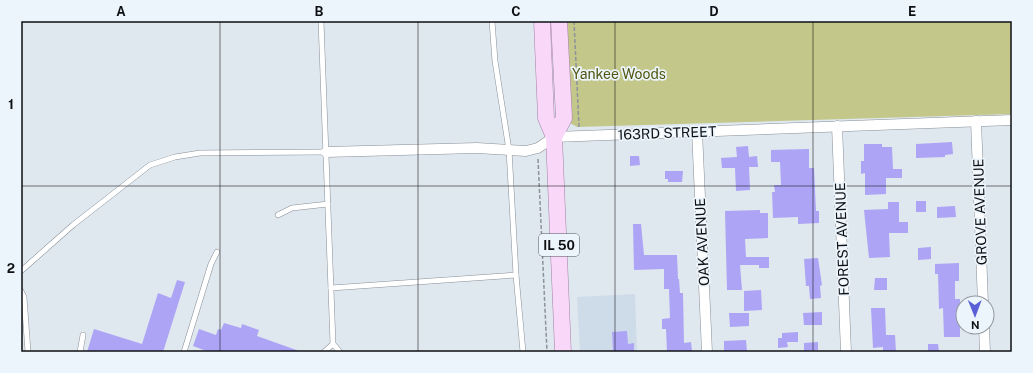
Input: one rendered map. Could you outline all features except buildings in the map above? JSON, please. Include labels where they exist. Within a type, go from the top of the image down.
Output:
[{"type":"main road","name":"IL 50","points":[[542,21],[546,118],[554,137],[563,352]]},
{"type":"main road","points":[[554,137],[564,118],[559,21]]},
{"type":"street","name":"163RD STREET","points":[[554,137],[1012,120]]},
{"type":"street","name":"GROVE AVENUE","points":[[976,121],[983,295]]},
{"type":"street","name":"FOREST AVENUE","points":[[837,126],[846,352]]},
{"type":"street","name":"OAK AVENUE","points":[[697,131],[707,352]]},
{"type":"street","points":[[326,152],[477,148],[526,151],[538,148],[554,137]]},
{"type":"street","points":[[984,335],[985,352]]},
{"type":"lane","points":[[321,21],[333,344],[340,352]]},
{"type":"lane","points":[[492,21],[495,61],[509,150],[516,275],[523,352]]},
{"type":"lane","points":[[21,271],[73,225],[150,165],[175,157],[200,153],[326,152]]},
{"type":"lane","points":[[278,215],[292,208],[328,204]]},
{"type":"lane","points":[[184,352],[211,264],[217,252]]},
{"type":"lane","points":[[331,288],[516,275]]},
{"type":"lane","points":[[21,291],[24,297],[28,352]]},
{"type":"lane","points":[[80,352],[82,335]]},
{"type":"lane","points":[[324,352],[333,344]]},
{"type":"path","points":[[574,21],[579,136]]},
{"type":"path","points":[[538,148],[547,352]]},
{"type":"shaded area","points":[[635,294],[637,352],[580,352],[577,297]]},
{"type":"green space","name":"Yankee Woods","points":[[564,21],[1012,21],[1012,114],[577,127],[570,123]]}]
